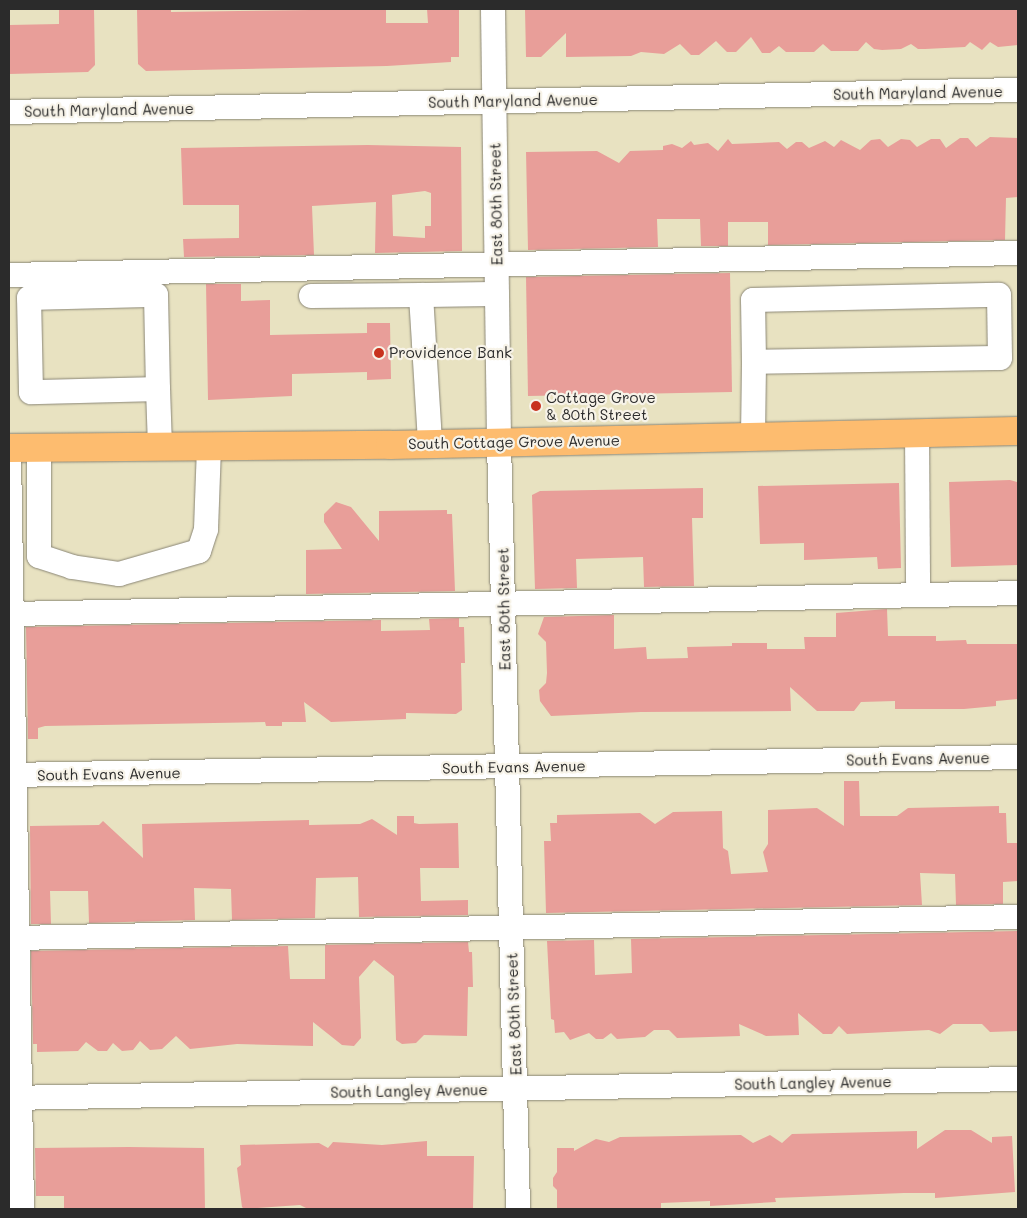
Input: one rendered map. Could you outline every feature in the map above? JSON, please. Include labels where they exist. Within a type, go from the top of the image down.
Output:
[{"type":"main road","name":"South Cottage Grove Avenue","points":[[9,448],[430,444],[1018,430]]},
{"type":"street","name":"East 80th Street","points":[[493,9],[503,604],[518,1209]]},
{"type":"street","name":"South Maryland Avenue","points":[[9,112],[1018,90]]},
{"type":"street","points":[[9,275],[1018,253]]},
{"type":"street","points":[[158,389],[31,392],[29,298],[156,294],[160,446]]},
{"type":"street","points":[[310,296],[497,294]]},
{"type":"street","points":[[421,295],[430,444]]},
{"type":"street","points":[[754,362],[1000,358],[998,295],[753,300],[754,436]]},
{"type":"street","points":[[918,433],[918,595]]},
{"type":"street","points":[[39,448],[39,556],[72,567],[119,574],[199,551],[206,529],[209,446]]},
{"type":"street","points":[[9,455],[11,775],[16,938],[14,1098],[22,1209]]},
{"type":"street","points":[[11,614],[1018,593]]},
{"type":"street","name":"South Evans Avenue","points":[[11,775],[1018,757]]},
{"type":"street","points":[[16,938],[1018,917]]},
{"type":"street","name":"South Langley Avenue","points":[[14,1098],[1018,1079]]},
{"type":"building","points":[[59,9],[94,9],[95,65],[88,72],[9,74],[9,25],[59,24]]},
{"type":"building","points":[[137,9],[171,9],[171,12],[386,9],[386,23],[428,23],[427,9],[459,9],[459,57],[451,57],[451,62],[387,66],[146,71],[138,64]]},
{"type":"building","points":[[525,9],[1018,9],[1018,45],[998,47],[990,42],[982,50],[970,42],[965,47],[925,49],[918,49],[911,44],[901,49],[882,50],[874,49],[866,42],[858,51],[831,51],[823,44],[814,52],[786,52],[779,46],[770,53],[762,53],[751,37],[736,52],[727,52],[716,41],[699,55],[691,55],[680,44],[664,54],[641,52],[631,56],[566,57],[566,33],[541,57],[526,57]]},
{"type":"building","points":[[990,137],[1018,138],[1018,197],[1006,198],[1005,240],[768,245],[768,222],[728,222],[728,246],[701,246],[700,219],[657,219],[658,247],[528,250],[526,152],[597,151],[619,163],[630,151],[663,150],[663,146],[672,144],[682,148],[691,141],[694,145],[708,143],[718,151],[728,139],[732,144],[779,142],[787,149],[796,142],[802,142],[809,148],[825,141],[834,147],[841,140],[860,150],[871,140],[880,139],[888,147],[901,139],[910,140],[917,147],[931,139],[940,139],[946,148],[960,138],[968,138],[976,147]]},
{"type":"building","points":[[368,145],[461,147],[462,251],[375,253],[376,202],[312,206],[314,255],[184,257],[183,239],[239,238],[239,205],[183,205],[181,148]],"holes":[[[425,191],[431,193],[431,226],[425,226],[425,238],[393,236],[392,195]]]},
{"type":"building","points":[[730,273],[732,392],[528,396],[526,277]]},
{"type":"building","points":[[206,284],[241,284],[241,301],[270,300],[270,335],[367,333],[367,323],[390,323],[391,379],[367,380],[367,372],[292,374],[292,396],[208,400]]},
{"type":"building","points":[[1010,480],[1017,482],[1018,565],[951,567],[949,482]]},
{"type":"building","points":[[899,483],[901,568],[878,569],[877,557],[804,560],[804,543],[760,544],[758,486]]},
{"type":"building","points":[[703,488],[703,518],[692,518],[694,586],[644,587],[643,557],[576,559],[577,588],[535,589],[532,495],[540,491]]},
{"type":"building","points":[[336,502],[351,507],[379,541],[379,511],[447,510],[447,514],[452,514],[455,591],[306,594],[306,550],[342,549],[324,522],[324,514]]},
{"type":"building","points":[[887,609],[888,636],[936,636],[936,641],[966,640],[967,644],[1018,644],[1018,699],[996,701],[996,706],[964,709],[895,709],[895,701],[861,702],[854,711],[817,711],[790,687],[791,711],[641,712],[551,716],[540,701],[539,690],[546,683],[547,673],[546,642],[538,634],[544,617],[614,615],[614,649],[646,647],[647,659],[688,658],[687,647],[732,646],[732,643],[767,643],[767,649],[805,649],[804,637],[836,637],[836,613]]},
{"type":"building","points":[[459,618],[459,627],[464,627],[465,663],[461,663],[462,710],[456,714],[406,713],[406,719],[331,722],[304,702],[306,722],[282,722],[282,726],[266,726],[265,722],[45,726],[38,728],[38,739],[28,739],[26,627],[381,620],[381,631],[430,630],[429,619]]},
{"type":"building","points":[[844,781],[859,781],[860,816],[897,816],[908,808],[999,806],[999,813],[1006,813],[1007,843],[1018,843],[1018,881],[1003,882],[1003,904],[956,905],[955,874],[920,873],[922,905],[546,913],[544,841],[551,841],[550,823],[557,823],[557,815],[640,813],[655,824],[673,812],[722,811],[723,848],[728,851],[731,874],[768,872],[763,852],[768,844],[768,810],[817,808],[844,826]]},
{"type":"building","points":[[397,816],[414,816],[414,823],[419,824],[458,823],[459,868],[420,868],[421,901],[468,900],[468,915],[359,917],[358,877],[316,878],[315,918],[232,920],[231,889],[194,888],[195,920],[89,923],[88,891],[50,891],[51,924],[31,924],[30,826],[99,825],[103,821],[143,858],[142,824],[309,820],[309,825],[360,824],[372,819],[397,835]]},
{"type":"building","points":[[1018,931],[1018,1031],[990,1032],[982,1024],[953,1024],[940,1034],[929,1030],[847,1034],[839,1026],[832,1034],[823,1034],[798,1013],[799,1035],[766,1036],[739,1024],[740,1036],[677,1038],[669,1030],[654,1030],[645,1037],[617,1039],[611,1033],[603,1039],[596,1039],[589,1033],[570,1040],[564,1032],[555,1033],[554,1020],[551,1019],[547,941],[594,940],[595,975],[632,973],[631,939]]},
{"type":"building","points":[[468,942],[469,952],[472,952],[473,987],[468,987],[467,1036],[424,1035],[416,1043],[402,1044],[396,1040],[394,976],[374,960],[359,977],[361,1038],[354,1046],[342,1045],[313,1022],[313,1046],[237,1044],[190,1049],[176,1036],[162,1049],[150,1050],[140,1041],[133,1050],[122,1051],[113,1043],[107,1051],[98,1051],[86,1042],[78,1051],[37,1052],[37,1044],[33,1044],[31,951],[288,946],[290,979],[325,979],[325,945]]},
{"type":"building","points":[[945,1130],[971,1130],[992,1143],[992,1137],[1012,1136],[1015,1192],[935,1198],[935,1193],[904,1193],[775,1198],[776,1202],[710,1206],[710,1201],[661,1203],[661,1209],[557,1208],[557,1190],[553,1186],[553,1178],[557,1172],[557,1148],[574,1148],[574,1151],[596,1139],[609,1142],[620,1137],[741,1135],[753,1143],[770,1135],[782,1143],[792,1134],[917,1131],[917,1149]]},
{"type":"building","points":[[427,1141],[427,1156],[474,1156],[473,1209],[308,1209],[300,1205],[244,1209],[242,1207],[237,1168],[241,1165],[240,1145],[319,1143],[328,1148],[333,1142],[382,1145]]},
{"type":"building","points":[[35,1148],[204,1148],[205,1209],[64,1209],[64,1196],[36,1196]]},
{"type":"place","name":"Providence Bank","points":[[379,353]]},
{"type":"place","name":"Cottage Grove & 80th Street","points":[[536,406]]}]
